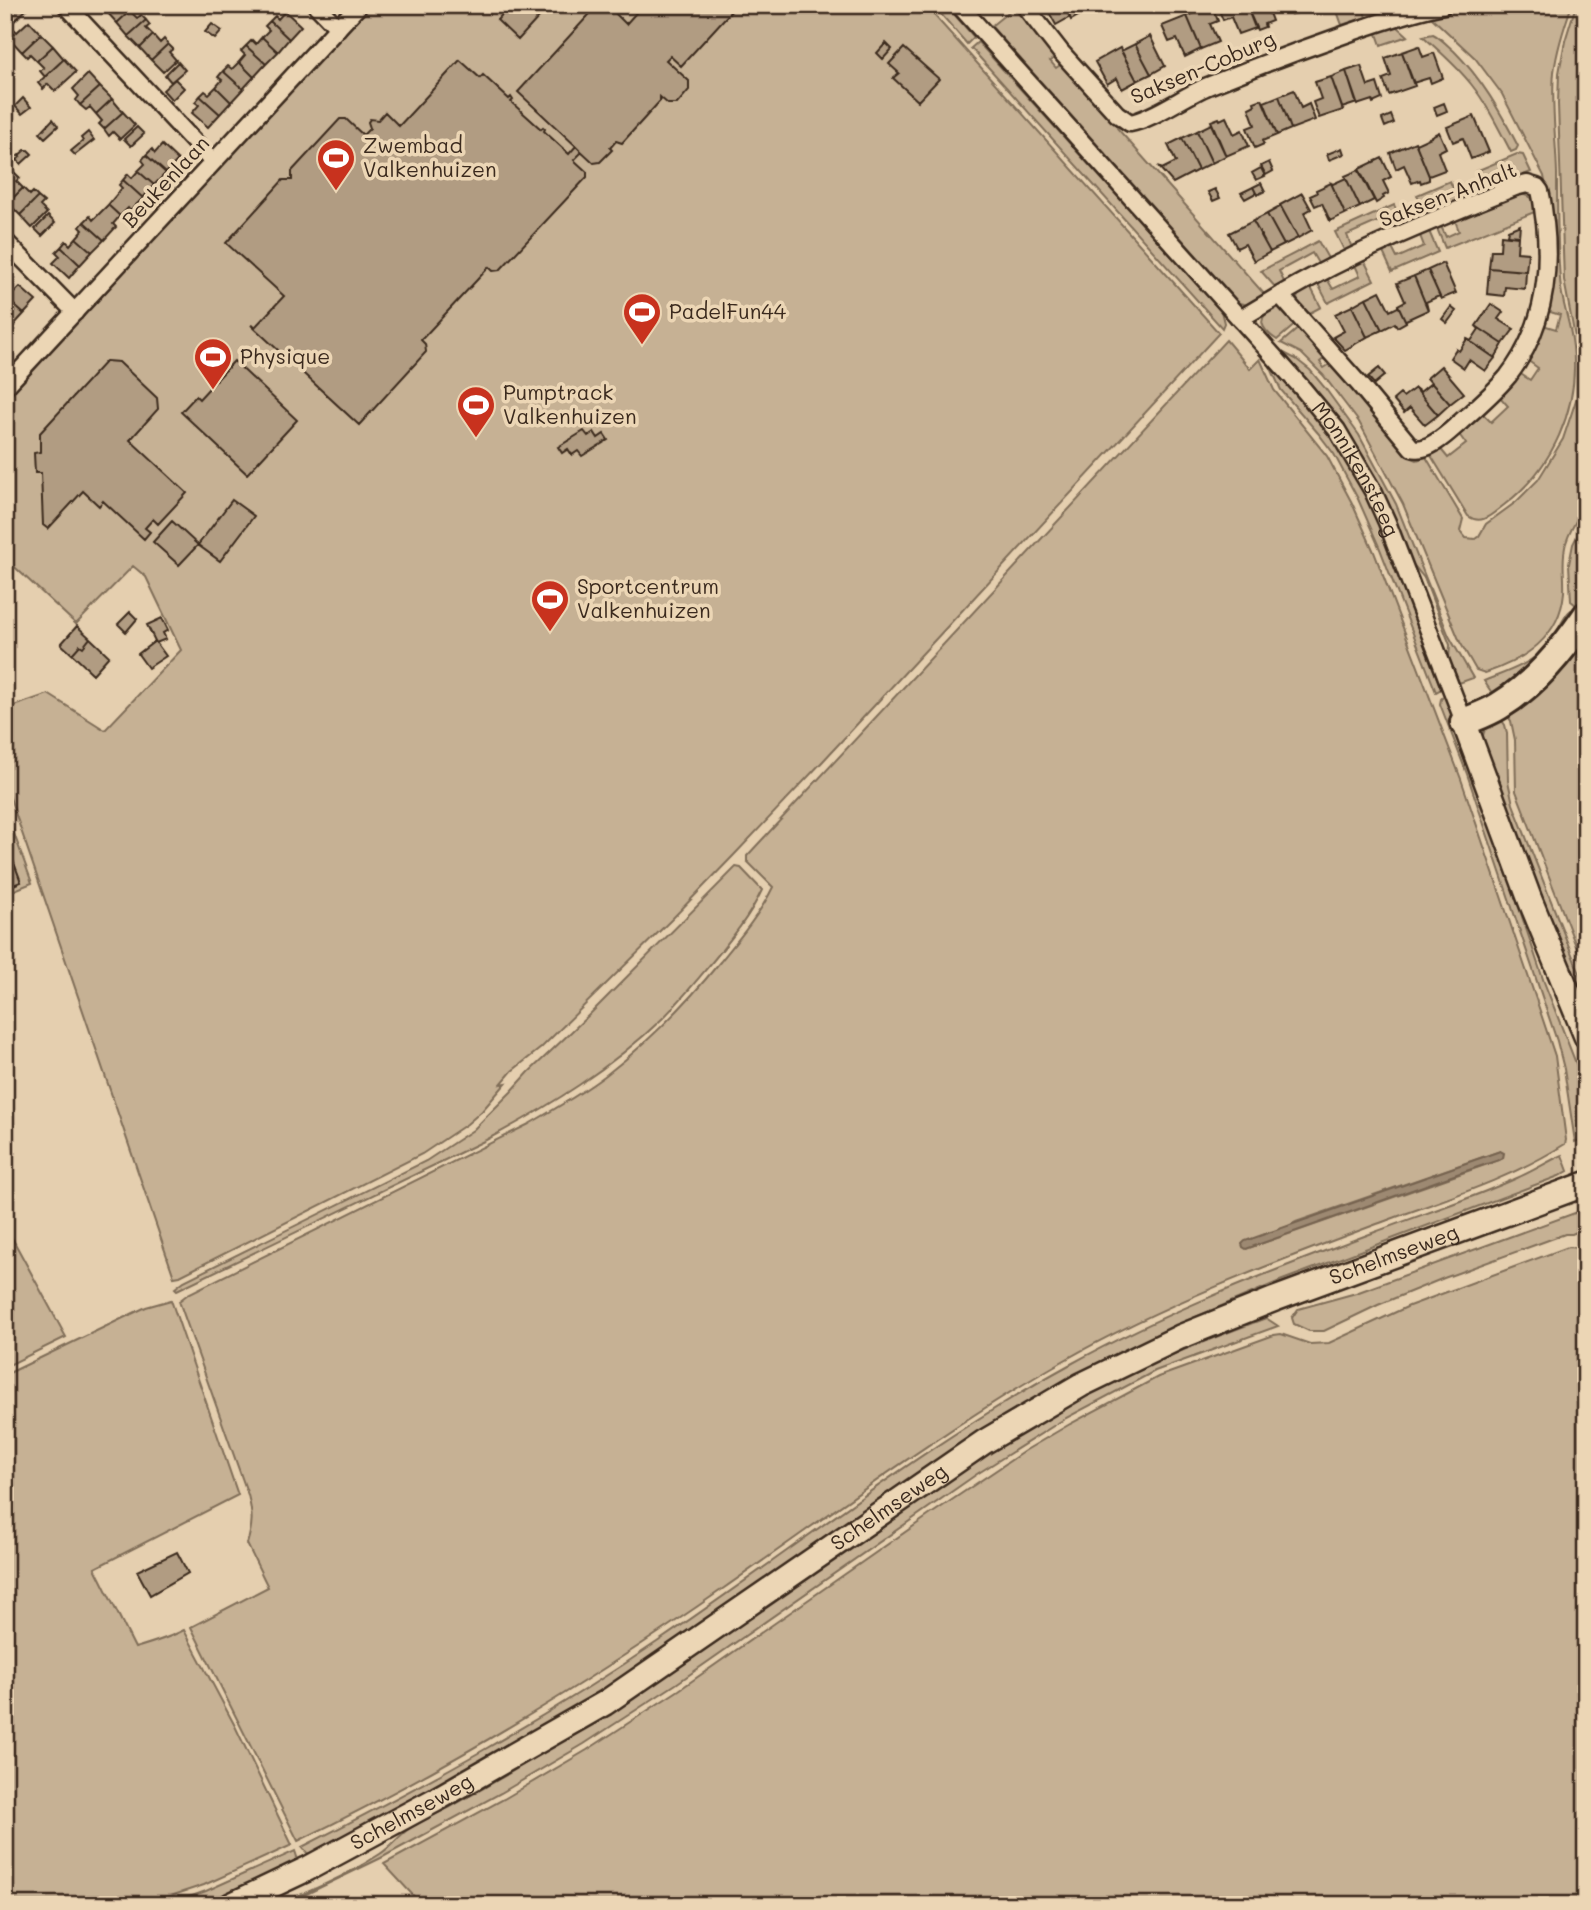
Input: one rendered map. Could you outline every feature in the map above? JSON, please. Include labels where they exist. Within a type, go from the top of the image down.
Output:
[{"type":"main road","points":[[1464,722],[1497,707],[1529,684],[1559,653],[1586,616]]},
{"type":"main road","name":"Monnikensteeg","points":[[1464,722],[1530,900],[1586,1036]]},
{"type":"main road","name":"Schelmseweg","points":[[230,1905],[307,1870],[437,1800],[605,1703],[984,1442],[1082,1385],[1180,1337],[1275,1299],[1586,1184]]},
{"type":"street","points":[[65,5],[213,162]]},
{"type":"street","points":[[316,5],[338,28]]},
{"type":"street","name":"Beukenlaan","points":[[5,387],[359,5]]},
{"type":"street","name":"Saksen-Coburg","points":[[1024,5],[1060,51],[1117,114],[1130,122],[1141,121],[1189,94],[1279,57],[1383,20],[1443,5]]},
{"type":"street","name":"Monnikensteeg","points":[[960,6],[1337,430],[1361,468],[1387,522],[1464,722]]},
{"type":"street","name":"Saksen-Anhalt","points":[[1240,319],[1280,295],[1309,278],[1399,234],[1515,187],[1527,184],[1540,191],[1547,258],[1543,296],[1530,339],[1509,374],[1494,391],[1454,428],[1423,449],[1412,449],[1280,295]]},
{"type":"street","points":[[5,241],[75,312]]},
{"type":"shaded area","name":"Sportcentrum Valkenhuizen","points":[[372,5],[925,5],[1219,333],[734,855],[541,1048],[512,1071],[501,1084],[506,1083],[482,1111],[422,1154],[174,1277],[5,783],[5,709],[48,694],[105,730],[181,650],[146,577],[133,566],[76,624],[5,558],[5,401]]},
{"type":"shaded area","points":[[933,5],[946,5],[974,37],[967,44]]},
{"type":"shaded area","points":[[1017,5],[1057,56],[1050,61],[1056,68],[1063,63],[1265,295],[1248,305],[1239,303],[991,26]]},
{"type":"shaded area","points":[[1362,5],[1366,17],[1342,25],[1337,11]]},
{"type":"shaded area","points":[[1482,5],[1572,5],[1557,55],[1553,97],[1560,279],[1572,338],[1574,370],[1567,414],[1549,455],[1521,490],[1491,515],[1478,520],[1468,516],[1430,454],[1439,447],[1448,458],[1466,444],[1458,433],[1481,412],[1491,422],[1508,406],[1499,396],[1519,373],[1530,380],[1538,368],[1527,360],[1543,325],[1556,329],[1560,315],[1547,311],[1547,193],[1544,176],[1502,94],[1475,58],[1430,16]]},
{"type":"shaded area","points":[[1576,5],[1586,5],[1586,504],[1566,543],[1561,608],[1548,634],[1526,654],[1485,673],[1476,670],[1460,642],[1403,504],[1359,422],[1323,375],[1301,353],[1281,343],[1300,327],[1326,357],[1320,362],[1324,368],[1332,363],[1412,458],[1417,460],[1426,457],[1463,519],[1460,531],[1466,538],[1475,539],[1479,536],[1486,524],[1516,502],[1538,480],[1563,439],[1577,397],[1578,353],[1564,280],[1558,104],[1559,73]]},
{"type":"shaded area","points":[[1396,25],[1408,36],[1381,45],[1376,31]]},
{"type":"shaded area","points":[[1433,34],[1454,51],[1482,84],[1518,146],[1516,150],[1511,152],[1488,108],[1471,84],[1423,36]]},
{"type":"shaded area","points":[[978,42],[1221,311],[1224,323],[1222,328],[971,48]]},
{"type":"shaded area","points":[[1517,154],[1523,155],[1531,172],[1502,184],[1496,171],[1482,177],[1487,190],[1484,191],[1476,171]]},
{"type":"shaded area","points":[[1450,181],[1459,202],[1449,205],[1444,193],[1430,198],[1435,211],[1426,215],[1417,195]]},
{"type":"shaded area","points":[[1520,193],[1532,198],[1537,211],[1445,248],[1436,226],[1440,224],[1446,237],[1459,231],[1454,218]]},
{"type":"shaded area","points":[[1394,205],[1403,225],[1387,232],[1381,220],[1347,235],[1352,248],[1345,252],[1335,232]]},
{"type":"shaded area","points":[[1428,229],[1438,252],[1392,272],[1382,250],[1391,246],[1397,258],[1424,246],[1419,233]]},
{"type":"shaded area","points":[[1318,241],[1329,260],[1319,265],[1312,253],[1279,271],[1285,284],[1276,288],[1261,271]]},
{"type":"shaded area","points":[[1363,258],[1374,280],[1328,303],[1317,282],[1326,277],[1333,289],[1360,276],[1354,263]]},
{"type":"shaded area","points":[[1310,286],[1321,307],[1306,315],[1297,299],[1300,293]]},
{"type":"shaded area","points":[[1276,306],[1297,323],[1277,340],[1266,331],[1262,323],[1265,314]]},
{"type":"shaded area","points":[[1226,340],[1250,369],[1260,359],[1274,390],[1327,456],[1374,552],[1461,779],[1555,1056],[1565,1144],[1497,1179],[1217,1286],[1101,1340],[1019,1387],[933,1442],[673,1623],[569,1691],[408,1784],[298,1841],[191,1627],[268,1587],[247,1544],[252,1520],[248,1495],[179,1301],[188,1294],[529,1124],[606,1075],[680,1008],[762,907],[773,887],[747,861],[747,856]],"holes":[[[1500,1151],[1503,1158],[1499,1160],[1246,1249],[1296,1222]]]},
{"type":"shaded area","points":[[1284,353],[1310,370],[1359,435],[1396,504],[1449,636],[1473,678],[1459,683],[1449,658],[1450,645],[1424,578],[1412,563],[1375,477],[1347,430]]},
{"type":"shaded area","points":[[1270,366],[1311,411],[1335,443],[1370,504],[1441,689],[1436,692],[1358,499],[1334,454],[1281,390]]},
{"type":"shaded area","points":[[1586,519],[1586,600],[1581,609],[1571,601],[1569,564],[1573,544]]},
{"type":"shaded area","points":[[1571,610],[1578,615],[1567,632],[1496,699],[1484,681],[1518,667],[1541,653],[1551,643]]},
{"type":"shaded area","points":[[1586,629],[1586,972],[1516,791],[1515,740],[1511,721],[1504,710]]},
{"type":"shaded area","points":[[1444,696],[1465,747],[1544,982],[1586,1089],[1586,1138],[1575,1142],[1557,1041],[1467,774],[1440,704]]},
{"type":"shaded area","points":[[1498,715],[1507,733],[1508,781],[1513,804],[1586,986],[1586,1003],[1483,747],[1485,729]]},
{"type":"shaded area","points":[[5,809],[32,883],[5,894],[5,888],[21,882],[5,839]]},
{"type":"shaded area","points":[[736,867],[741,868],[762,890],[746,918],[670,1011],[601,1070],[533,1114],[486,1140],[177,1290],[175,1288],[184,1281],[426,1161],[473,1130]]},
{"type":"shaded area","points":[[1500,1151],[1504,1153],[1499,1160],[1246,1249],[1243,1247],[1245,1241]]},
{"type":"shaded area","points":[[1562,1155],[1568,1171],[1559,1176],[1280,1281],[1177,1325],[1107,1359],[1054,1389],[549,1727],[312,1855],[302,1847],[439,1775],[573,1697],[711,1605],[912,1462],[963,1428],[1069,1365],[1106,1345],[1220,1293],[1482,1193]]},
{"type":"shaded area","points":[[1583,1210],[1586,1215],[1586,1228],[1572,1234],[1565,1234],[1444,1278],[1324,1331],[1309,1331],[1294,1324],[1292,1318],[1298,1309],[1356,1293]]},
{"type":"shaded area","points":[[5,1225],[66,1337],[5,1367]]},
{"type":"shaded area","points":[[1568,1247],[1586,1252],[1586,1905],[422,1905],[384,1864],[587,1750],[679,1690],[1026,1450],[1158,1377],[1274,1335],[1281,1334],[1310,1344],[1329,1343],[1409,1306]]},
{"type":"shaded area","points":[[171,1300],[238,1495],[95,1568],[135,1648],[184,1630],[235,1726],[292,1845],[204,1885],[143,1905],[5,1905],[5,1375],[146,1307]]},
{"type":"shaded area","points":[[1266,1318],[1278,1326],[1155,1371],[1066,1418],[977,1474],[676,1684],[584,1744],[501,1793],[381,1858],[284,1905],[269,1905],[326,1884],[355,1869],[384,1852],[411,1827],[452,1806],[615,1708],[915,1501],[1025,1429],[1137,1370]]},
{"type":"shaded area","points":[[295,1851],[297,1857],[294,1865],[206,1905],[167,1905],[206,1891]]},
{"type":"building","points":[[24,5],[27,9],[5,30],[5,6]]},
{"type":"building","points":[[112,5],[125,5],[130,11],[117,23],[106,11]]},
{"type":"building","points":[[511,5],[550,5],[518,40],[497,20]]},
{"type":"building","points":[[598,5],[607,5],[626,24],[643,5],[740,5],[736,10],[734,8],[681,66],[670,56],[666,60],[689,81],[689,90],[677,104],[668,104],[660,97],[660,101],[622,143],[616,141],[610,148],[612,150],[600,162],[594,163],[518,92]]},
{"type":"building","points":[[1045,5],[1064,5],[1070,17],[1056,25]]},
{"type":"building","points":[[1064,5],[1082,5],[1087,11],[1071,20]]},
{"type":"building","points":[[1212,5],[1218,21],[1210,24],[1218,42],[1201,49],[1187,16]]},
{"type":"building","points":[[1217,5],[1246,5],[1255,28],[1238,34],[1231,17],[1223,20]]},
{"type":"building","points":[[1246,5],[1266,5],[1272,21],[1257,30]]},
{"type":"building","points":[[1288,5],[1307,5],[1309,11],[1291,14]]},
{"type":"building","points":[[130,11],[137,18],[141,15],[146,20],[128,36],[117,23]]},
{"type":"building","points":[[285,11],[301,26],[289,39],[270,21],[275,16],[278,19]]},
{"type":"building","points":[[1187,16],[1201,49],[1185,57],[1177,39],[1169,42],[1162,26]]},
{"type":"building","points":[[146,20],[150,25],[146,28],[153,35],[140,48],[128,36]]},
{"type":"building","points":[[29,21],[41,34],[22,52],[10,39],[14,36],[10,32],[14,29],[17,32]]},
{"type":"building","points":[[270,21],[289,39],[278,52],[262,37],[269,30],[265,26]]},
{"type":"building","points":[[212,24],[222,31],[215,39],[205,32]]},
{"type":"building","points":[[41,34],[53,46],[37,61],[30,54],[27,57],[22,52]]},
{"type":"building","points":[[153,35],[160,43],[164,39],[168,44],[151,60],[140,48]]},
{"type":"building","points":[[1150,36],[1165,66],[1151,74],[1135,44]]},
{"type":"building","points":[[262,37],[278,52],[266,64],[246,46],[252,40],[256,44]]},
{"type":"building","points":[[886,43],[892,49],[883,59],[877,53]]},
{"type":"building","points":[[168,44],[173,49],[169,52],[176,60],[163,72],[151,60]]},
{"type":"building","points":[[1135,44],[1151,74],[1137,81],[1121,51]]},
{"type":"building","points":[[53,46],[64,59],[45,77],[40,71],[44,68],[37,61]]},
{"type":"building","points":[[246,46],[266,64],[254,77],[239,62],[245,55],[241,51]]},
{"type":"building","points":[[1419,46],[1423,57],[1434,53],[1443,78],[1431,83],[1429,78],[1413,83],[1402,52]]},
{"type":"building","points":[[904,48],[939,79],[918,101],[893,78],[899,73],[889,64]]},
{"type":"building","points":[[1120,48],[1137,81],[1122,89],[1117,78],[1107,84],[1095,62]]},
{"type":"building","points":[[1402,52],[1415,86],[1389,95],[1383,79],[1391,76],[1385,58]]},
{"type":"building","points":[[64,59],[76,72],[55,91],[48,84],[43,89],[38,83]]},
{"type":"building","points":[[460,60],[480,78],[483,75],[509,99],[511,97],[511,102],[541,129],[543,127],[569,154],[576,146],[582,152],[574,160],[587,172],[587,177],[500,270],[493,271],[489,267],[421,340],[425,344],[426,352],[359,425],[251,325],[255,327],[284,296],[226,243],[283,180],[292,180],[292,171],[340,119],[346,119],[363,135],[370,128],[370,119],[378,120],[385,112],[399,126]]},
{"type":"building","points":[[178,62],[185,70],[171,82],[165,75]]},
{"type":"building","points":[[239,62],[254,77],[243,89],[223,71],[228,66],[232,69]]},
{"type":"building","points":[[1361,66],[1368,86],[1377,83],[1382,99],[1357,105],[1346,71]]},
{"type":"building","points":[[223,71],[243,89],[231,102],[216,87],[222,80],[218,77]]},
{"type":"building","points":[[1346,71],[1357,103],[1342,108],[1331,77]]},
{"type":"building","points":[[88,74],[100,87],[80,105],[76,100],[79,96],[73,89]]},
{"type":"building","points":[[1331,77],[1343,110],[1319,118],[1313,102],[1321,99],[1315,82]]},
{"type":"building","points":[[175,79],[184,88],[172,100],[163,90]]},
{"type":"building","points":[[100,87],[112,99],[96,114],[90,107],[86,110],[80,105]]},
{"type":"building","points":[[216,87],[231,102],[220,114],[200,96],[205,91],[209,94]]},
{"type":"building","points":[[1294,90],[1301,108],[1309,104],[1315,120],[1291,129],[1279,96]]},
{"type":"building","points":[[200,96],[220,114],[208,127],[192,113],[199,105],[195,102]]},
{"type":"building","points":[[1279,96],[1291,129],[1277,135],[1264,102]]},
{"type":"building","points":[[23,98],[31,107],[22,114],[15,106]]},
{"type":"building","points":[[112,99],[123,112],[104,129],[96,114]]},
{"type":"building","points":[[1262,99],[1277,135],[1262,141],[1264,144],[1255,148],[1247,128],[1255,125],[1249,108]]},
{"type":"building","points":[[1444,103],[1447,111],[1437,115],[1434,107]]},
{"type":"building","points":[[123,112],[135,125],[120,139],[113,132],[109,136],[104,129]]},
{"type":"building","points":[[1391,115],[1394,123],[1385,127],[1382,119]]},
{"type":"building","points":[[1474,116],[1489,152],[1471,159],[1463,138],[1453,142],[1447,127]]},
{"type":"building","points":[[1226,117],[1234,134],[1242,130],[1249,146],[1226,156],[1211,121]]},
{"type":"building","points":[[53,119],[58,126],[45,138],[40,133]]},
{"type":"building","points":[[1211,124],[1226,156],[1212,163],[1197,131]]},
{"type":"building","points":[[137,127],[144,134],[131,146],[124,139]]},
{"type":"building","points":[[1197,131],[1212,163],[1198,170],[1182,138]]},
{"type":"building","points":[[88,132],[94,140],[75,155],[71,151],[83,141],[81,138]]},
{"type":"building","points":[[1439,132],[1446,148],[1438,152],[1445,170],[1429,176],[1415,142],[1416,144]]},
{"type":"building","points":[[1182,138],[1198,170],[1173,183],[1158,166],[1162,169],[1176,162],[1168,145]]},
{"type":"building","points":[[1415,142],[1429,176],[1429,180],[1421,183],[1420,180],[1412,183],[1404,165],[1396,169],[1390,153]]},
{"type":"building","points":[[162,145],[178,160],[166,173],[146,155],[152,149],[155,153]]},
{"type":"building","points":[[1342,148],[1344,154],[1329,160],[1327,154]]},
{"type":"building","points":[[25,150],[32,154],[21,164],[17,160],[20,157],[18,156]]},
{"type":"building","points":[[146,155],[166,173],[154,185],[138,171],[145,164],[142,160]]},
{"type":"building","points":[[1382,158],[1391,177],[1383,181],[1389,193],[1376,203],[1359,169]]},
{"type":"building","points":[[1269,162],[1273,171],[1266,175],[1261,166]]},
{"type":"building","points":[[1261,168],[1265,176],[1256,180],[1252,173]]},
{"type":"building","points":[[1359,170],[1374,200],[1360,207],[1345,176]]},
{"type":"building","points":[[138,171],[154,185],[143,198],[123,180],[128,174],[132,178]]},
{"type":"building","points":[[14,172],[20,178],[16,181],[23,188],[8,203],[5,200],[5,181]]},
{"type":"building","points":[[1346,178],[1360,207],[1345,214],[1331,183]]},
{"type":"building","points":[[123,180],[143,198],[130,211],[128,208],[120,216],[108,205],[122,188],[119,185]]},
{"type":"building","points":[[1261,183],[1265,191],[1257,195],[1253,187]]},
{"type":"building","points":[[1331,183],[1345,214],[1330,221],[1322,203],[1315,206],[1310,196]]},
{"type":"building","points":[[1253,187],[1256,193],[1245,199],[1241,193]]},
{"type":"building","points":[[23,188],[30,195],[33,192],[38,197],[20,215],[8,203]]},
{"type":"building","points":[[1215,189],[1220,198],[1213,201],[1208,192]]},
{"type":"building","points":[[1302,193],[1311,209],[1304,213],[1312,230],[1298,238],[1280,205]]},
{"type":"building","points":[[38,197],[44,202],[40,206],[47,213],[32,228],[20,215]]},
{"type":"building","points":[[108,205],[120,216],[113,224],[116,227],[104,240],[84,222],[90,216],[93,220]]},
{"type":"building","points":[[1280,205],[1298,238],[1284,245],[1267,214]]},
{"type":"building","points":[[1267,214],[1284,245],[1270,252],[1253,221]]},
{"type":"building","points":[[48,216],[55,223],[42,236],[35,229]]},
{"type":"building","points":[[1253,221],[1270,252],[1254,261],[1245,244],[1237,248],[1229,233]]},
{"type":"building","points":[[84,222],[104,240],[92,252],[76,238],[83,230],[80,227]]},
{"type":"building","points":[[1520,225],[1519,236],[1507,235],[1508,230]]},
{"type":"building","points":[[1501,235],[1518,237],[1517,252],[1528,253],[1526,271],[1489,268],[1491,250],[1500,250]]},
{"type":"building","points":[[76,238],[92,252],[80,265],[61,247],[66,241],[70,245]]},
{"type":"building","points":[[61,247],[80,265],[69,278],[53,263],[60,256],[56,252]]},
{"type":"building","points":[[1443,263],[1456,293],[1441,299],[1428,270]]},
{"type":"building","points":[[1489,268],[1526,271],[1525,289],[1505,287],[1504,296],[1487,294]]},
{"type":"building","points":[[1428,270],[1441,299],[1439,296],[1426,302],[1428,310],[1414,276]]},
{"type":"building","points":[[1414,276],[1428,310],[1406,322],[1398,305],[1405,301],[1397,283]]},
{"type":"building","points":[[20,287],[36,301],[24,314],[5,297],[9,291],[13,294]]},
{"type":"building","points":[[1380,291],[1390,311],[1398,305],[1406,322],[1397,327],[1395,323],[1382,330],[1366,298]]},
{"type":"building","points":[[1366,298],[1382,330],[1367,337],[1352,306]]},
{"type":"building","points":[[8,300],[24,314],[12,327],[5,321],[5,303]]},
{"type":"building","points":[[1491,304],[1503,312],[1498,319],[1514,329],[1503,344],[1476,326]]},
{"type":"building","points":[[1352,306],[1367,337],[1345,350],[1333,337],[1344,331],[1335,314]]},
{"type":"building","points":[[1451,307],[1456,311],[1447,323],[1442,319]]},
{"type":"building","points":[[1476,326],[1503,344],[1495,358],[1467,339],[1471,341],[1479,329]]},
{"type":"building","points":[[1467,339],[1495,358],[1485,371],[1469,360],[1464,368],[1450,358]]},
{"type":"building","points":[[106,361],[119,362],[157,398],[158,409],[130,440],[187,493],[158,524],[153,519],[145,528],[150,532],[144,539],[103,501],[99,506],[83,491],[48,529],[43,525],[41,473],[35,473],[34,453],[40,452],[40,433]]},
{"type":"building","points":[[234,361],[297,420],[247,474],[181,412],[196,396],[199,399]]},
{"type":"building","points":[[1441,366],[1464,393],[1450,404],[1427,378]]},
{"type":"building","points":[[1379,368],[1385,375],[1374,384],[1368,377]]},
{"type":"building","points":[[1427,378],[1450,404],[1438,415],[1415,388],[1420,392],[1431,383]]},
{"type":"building","points":[[1415,388],[1438,415],[1425,425],[1410,408],[1404,413],[1393,400],[1400,394],[1403,397]]},
{"type":"building","points":[[584,431],[588,436],[594,432],[598,438],[604,434],[608,440],[582,456],[578,451],[572,455],[568,449],[562,453],[558,447]]},
{"type":"building","points":[[232,500],[254,516],[220,561],[198,545]]},
{"type":"building","points":[[172,521],[198,545],[179,565],[153,542]]},
{"type":"building","points":[[130,612],[137,619],[126,632],[118,624]]},
{"type":"building","points":[[162,618],[168,630],[163,633],[166,639],[156,643],[147,625]]},
{"type":"building","points":[[77,626],[90,638],[72,654],[61,644]]},
{"type":"building","points":[[90,638],[109,656],[93,674],[72,654]]},
{"type":"building","points":[[155,641],[166,656],[148,668],[138,654]]},
{"type":"building","points":[[5,839],[21,882],[5,888]]},
{"type":"building","points":[[177,1552],[188,1573],[150,1595],[137,1571]]},
{"type":"place","name":"Zwembad Valkenhuizen","points":[[336,192]]},
{"type":"place","name":"PadelFun44","points":[[642,346]]},
{"type":"place","name":"Physique","points":[[213,391]]},
{"type":"place","name":"Pumptrack Valkenhuizen","points":[[476,439]]},
{"type":"place","name":"Sportcentrum Valkenhuizen","points":[[550,633]]}]
